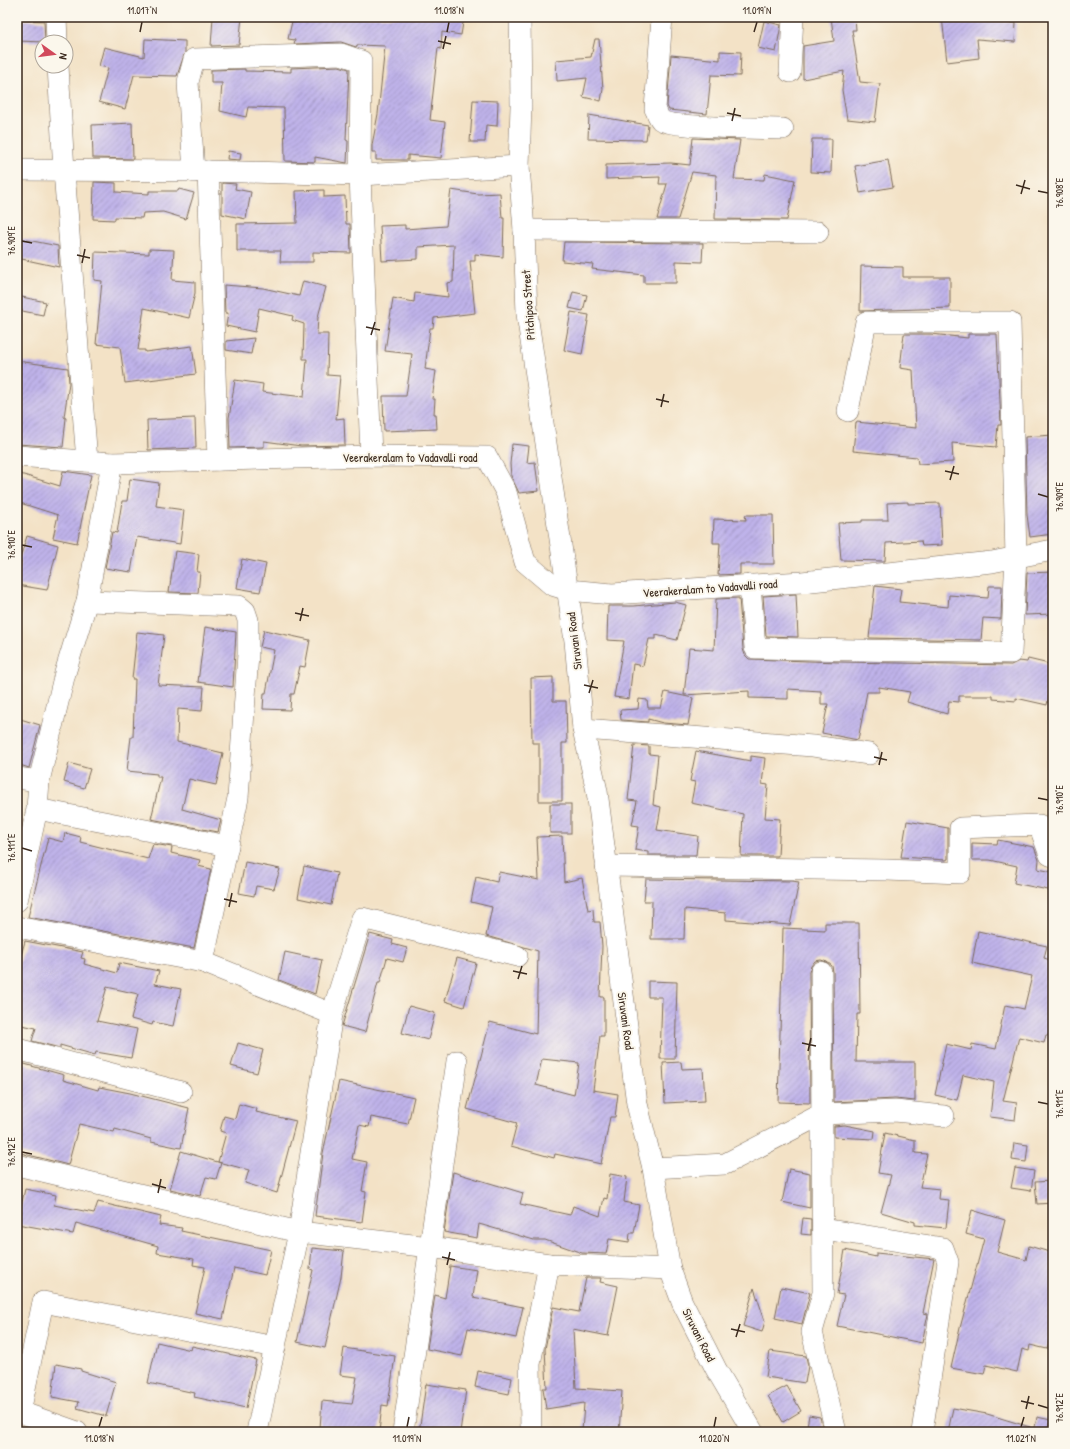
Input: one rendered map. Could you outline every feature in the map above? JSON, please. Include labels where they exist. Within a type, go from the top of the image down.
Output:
[{"type":"street","points":[[56,17],[57,34]]},
{"type":"street","name":"Pitchipoo Street","points":[[520,17],[521,106],[519,166],[524,230],[527,314],[568,590]]},
{"type":"street","points":[[662,17],[655,109],[661,120],[672,124],[731,128],[782,129]]},
{"type":"street","points":[[790,72],[793,17]]},
{"type":"street","points":[[218,460],[201,172],[188,82],[194,59],[341,54],[361,61],[360,175],[371,456]]},
{"type":"street","points":[[58,74],[64,171],[87,461]]},
{"type":"street","points":[[17,170],[360,175],[519,166]]},
{"type":"street","points":[[524,230],[818,232]]},
{"type":"street","points":[[750,585],[755,648],[1011,653],[1016,557],[1010,322],[866,322],[848,411]]},
{"type":"street","name":"Veerakeralam to Vadavalli road","points":[[17,456],[112,463],[371,456],[487,457],[506,492],[525,562],[552,585],[568,590],[612,594],[878,575],[992,562],[1053,550]]},
{"type":"street","points":[[17,901],[37,809],[40,781],[65,673],[87,601],[112,463]]},
{"type":"street","name":"Siruvani Road","points":[[568,590],[583,729],[597,791],[637,1104],[653,1168],[670,1269],[682,1302],[716,1369],[753,1432]]},
{"type":"street","points":[[87,601],[239,606],[245,611],[248,620],[248,654],[238,798],[203,962]]},
{"type":"street","points":[[583,729],[813,746],[869,754]]},
{"type":"street","points":[[17,778],[40,781]]},
{"type":"street","points":[[37,809],[228,846]]},
{"type":"street","points":[[606,866],[887,870],[960,873],[960,828],[1039,825],[1050,854],[1053,856]]},
{"type":"street","points":[[257,1432],[299,1232],[332,1014],[362,918],[517,956]]},
{"type":"street","points":[[17,927],[203,962],[332,1014]]},
{"type":"street","points":[[822,972],[823,1293],[812,1332],[836,1432]]},
{"type":"street","points":[[17,1049],[181,1092]]},
{"type":"street","points":[[403,1432],[456,1061]]},
{"type":"street","points":[[653,1168],[725,1164],[822,1114],[895,1110],[944,1116]]},
{"type":"street","points":[[17,1165],[299,1232],[430,1247],[549,1264],[670,1269]]},
{"type":"street","points":[[822,1229],[943,1248],[948,1262],[922,1432]]},
{"type":"street","points":[[531,1432],[530,1364],[549,1264]]},
{"type":"street","points":[[77,1432],[20,1412],[43,1302],[275,1347]]},
{"type":"building","points":[[213,17],[242,17],[239,45],[211,46]]},
{"type":"building","points":[[293,17],[464,17],[461,35],[442,32],[441,49],[438,48],[430,120],[445,122],[441,158],[408,155],[408,160],[376,160],[376,152],[372,152],[372,145],[378,114],[385,46],[357,45],[356,47],[341,42],[294,44],[295,40],[288,39]]},
{"type":"building","points":[[831,17],[855,17],[856,30],[852,30],[860,82],[880,84],[875,122],[847,119],[842,90],[844,71],[803,79],[803,46],[834,41]]},
{"type":"building","points":[[942,17],[976,17],[975,20],[1016,23],[1015,42],[977,39],[979,58],[947,62]]},
{"type":"building","points":[[19,20],[44,21],[45,34],[34,34],[34,42],[17,41],[17,23],[19,23]]},
{"type":"building","points":[[764,21],[781,25],[776,52],[758,48]]},
{"type":"building","points":[[145,39],[185,41],[185,52],[177,76],[134,75],[125,109],[99,102],[108,68],[99,66],[104,47],[144,57]]},
{"type":"building","points":[[595,39],[599,39],[603,89],[601,101],[583,97],[587,78],[557,81],[556,60],[591,57]]},
{"type":"building","points":[[720,51],[741,52],[740,76],[711,75],[707,114],[669,110],[667,106],[671,55],[720,60]]},
{"type":"building","points":[[339,66],[349,69],[346,140],[348,141],[347,163],[315,157],[315,162],[285,161],[284,108],[248,107],[246,117],[220,111],[222,83],[211,83],[211,70],[245,69],[245,71],[291,72],[291,68]]},
{"type":"building","points":[[473,100],[498,101],[497,126],[486,125],[485,142],[470,142]]},
{"type":"building","points":[[589,115],[648,125],[646,140],[588,139]]},
{"type":"building","points":[[132,123],[133,159],[93,158],[92,125]]},
{"type":"building","points":[[693,138],[740,140],[734,179],[764,180],[765,174],[795,180],[787,220],[715,219],[716,175],[692,172],[678,219],[657,219],[667,184],[659,184],[660,177],[606,179],[606,165],[671,163],[690,165]]},
{"type":"building","points":[[812,139],[832,139],[831,173],[811,172]]},
{"type":"building","points":[[228,151],[241,153],[240,160],[227,159]]},
{"type":"building","points":[[888,160],[893,187],[860,193],[855,166]]},
{"type":"building","points":[[94,182],[116,183],[116,192],[149,194],[149,191],[178,191],[179,189],[194,193],[186,219],[163,212],[143,213],[142,218],[115,217],[115,220],[93,219]]},
{"type":"building","points":[[222,183],[236,184],[235,189],[251,192],[246,219],[222,214]]},
{"type":"building","points":[[324,190],[324,197],[345,196],[346,224],[350,224],[351,253],[313,252],[313,262],[280,262],[281,251],[237,251],[237,224],[297,223],[296,191]]},
{"type":"building","points":[[451,190],[478,194],[500,193],[502,218],[504,218],[503,257],[475,254],[475,261],[470,261],[475,313],[434,318],[433,328],[430,328],[425,369],[436,371],[432,399],[435,399],[434,414],[436,414],[437,429],[384,431],[383,396],[406,396],[412,354],[385,351],[393,298],[414,302],[415,293],[448,297],[447,283],[453,282],[454,245],[418,247],[418,259],[382,261],[380,226],[405,225],[405,229],[446,226]]},
{"type":"building","points":[[17,238],[58,246],[59,267],[17,258]]},
{"type":"building","points":[[564,242],[703,243],[702,262],[676,261],[676,283],[644,283],[644,275],[592,269],[593,264],[562,261]]},
{"type":"building","points":[[149,249],[174,250],[172,280],[195,282],[195,293],[189,318],[144,308],[138,350],[145,350],[145,352],[192,346],[196,374],[125,383],[120,347],[96,344],[102,281],[94,280],[95,252],[149,254]]},
{"type":"building","points":[[861,266],[903,267],[903,277],[950,277],[950,308],[860,311]]},
{"type":"building","points":[[303,281],[326,287],[318,317],[317,334],[328,334],[327,375],[340,376],[336,419],[344,418],[345,445],[301,446],[264,441],[264,447],[230,448],[229,418],[235,380],[263,384],[262,392],[304,397],[307,359],[303,359],[304,324],[292,320],[293,316],[259,308],[255,332],[226,326],[228,313],[225,313],[224,285],[263,288],[299,296]]},
{"type":"building","points":[[573,292],[587,295],[583,311],[569,308]]},
{"type":"building","points":[[17,296],[46,302],[43,315],[17,310]]},
{"type":"building","points":[[571,312],[589,315],[582,354],[564,350]]},
{"type":"building","points":[[904,334],[931,334],[968,338],[968,334],[997,334],[1001,425],[998,425],[996,447],[952,443],[953,462],[918,464],[917,457],[853,451],[856,422],[916,428],[913,370],[900,368]]},
{"type":"building","points":[[254,338],[251,354],[226,350],[226,341]]},
{"type":"building","points":[[17,361],[68,368],[69,383],[64,417],[66,418],[63,447],[17,444]]},
{"type":"building","points":[[195,418],[196,448],[148,450],[147,420]]},
{"type":"building","points":[[1053,435],[1053,534],[1030,537],[1027,515],[1025,437]]},
{"type":"building","points":[[512,444],[529,446],[527,463],[535,462],[539,491],[519,493],[511,476],[510,464]]},
{"type":"building","points":[[63,471],[91,475],[77,543],[53,538],[58,515],[17,502],[17,473],[60,486]]},
{"type":"building","points":[[130,479],[159,483],[156,506],[184,510],[180,544],[137,537],[131,572],[105,568],[112,532],[117,533],[122,501],[127,501]]},
{"type":"building","points":[[908,502],[908,504],[940,503],[942,545],[922,546],[921,541],[886,543],[885,561],[841,560],[838,523],[862,522],[862,520],[888,520],[887,503]]},
{"type":"building","points":[[745,515],[773,515],[774,564],[740,564],[740,574],[718,575],[720,543],[713,543],[714,519],[746,520]]},
{"type":"building","points":[[27,536],[58,545],[47,590],[17,585],[21,561],[19,561]]},
{"type":"building","points":[[175,551],[199,554],[197,572],[200,572],[198,593],[169,592]]},
{"type":"building","points":[[242,559],[266,564],[260,592],[237,588]]},
{"type":"building","points":[[1053,572],[1053,614],[1025,615],[1027,573]]},
{"type":"building","points":[[875,586],[901,589],[899,602],[948,607],[949,595],[988,598],[989,586],[1002,586],[1001,619],[983,618],[981,640],[869,638]]},
{"type":"building","points":[[796,594],[798,637],[766,636],[763,596]]},
{"type":"building","points":[[739,598],[743,649],[745,655],[749,659],[1011,665],[1019,661],[1027,662],[1028,659],[1053,665],[1053,677],[1047,705],[1016,698],[1016,701],[993,699],[993,696],[959,696],[959,702],[949,701],[947,714],[907,702],[910,692],[879,687],[879,692],[867,692],[858,740],[822,733],[828,704],[821,704],[821,691],[788,689],[788,699],[749,698],[749,691],[684,695],[689,648],[714,650],[716,599]]},
{"type":"building","points":[[675,602],[686,605],[677,640],[656,635],[656,639],[649,639],[643,666],[633,664],[629,699],[614,697],[624,641],[607,640],[608,606],[634,606]]},
{"type":"building","points":[[205,627],[236,632],[233,687],[198,682]]},
{"type":"building","points":[[264,630],[310,640],[305,667],[300,666],[294,694],[291,694],[290,710],[263,709],[264,693],[266,693],[274,650],[260,647]]},
{"type":"building","points":[[137,632],[164,635],[158,685],[204,687],[202,711],[178,709],[177,742],[223,753],[216,785],[189,779],[182,809],[221,820],[218,832],[151,819],[161,777],[157,777],[157,774],[127,771],[131,737],[133,737],[135,679],[132,679]]},
{"type":"building","points":[[553,677],[553,701],[566,701],[567,743],[562,743],[562,801],[539,801],[539,743],[532,743],[531,678]]},
{"type":"building","points":[[665,692],[693,698],[688,725],[663,723],[648,719],[648,722],[621,720],[620,710],[638,709],[639,699],[647,700],[648,708],[661,708]]},
{"type":"building","points":[[17,718],[40,725],[29,768],[17,764]]},
{"type":"building","points":[[634,745],[649,746],[649,754],[658,755],[653,805],[661,807],[657,830],[698,836],[696,855],[648,855],[648,852],[635,850],[639,826],[632,825],[637,801],[628,800]]},
{"type":"building","points":[[696,751],[751,761],[751,756],[765,758],[762,784],[768,785],[765,818],[780,819],[778,856],[741,856],[743,814],[691,803],[695,782],[690,781]]},
{"type":"building","points":[[69,763],[90,769],[84,788],[64,782]]},
{"type":"building","points":[[550,804],[571,804],[571,833],[550,833]]},
{"type":"building","points":[[907,821],[948,828],[948,859],[901,857]]},
{"type":"building","points":[[65,833],[81,837],[80,842],[148,859],[153,844],[172,847],[171,853],[200,860],[198,866],[211,869],[194,948],[28,917],[48,838],[63,842]]},
{"type":"building","points":[[562,836],[564,882],[582,878],[588,910],[593,909],[594,922],[600,922],[602,946],[600,997],[604,997],[604,1036],[600,1036],[593,1090],[618,1094],[615,1117],[610,1117],[601,1164],[555,1154],[554,1158],[511,1146],[517,1123],[467,1109],[490,1022],[536,1034],[538,951],[486,936],[492,907],[471,902],[476,877],[497,882],[499,872],[539,880],[537,837]],"holes":[[[542,1059],[579,1063],[574,1095],[536,1085]]]},
{"type":"building","points":[[998,840],[1034,847],[1039,860],[1038,869],[1053,872],[1053,891],[1014,883],[1017,866],[990,860],[972,860],[972,843],[997,844]]},
{"type":"building","points":[[245,862],[280,869],[274,889],[256,886],[254,896],[239,893]]},
{"type":"building","points":[[304,866],[337,873],[331,905],[298,898]]},
{"type":"building","points":[[646,879],[799,882],[790,925],[726,920],[726,913],[685,909],[684,939],[651,939],[652,901],[644,901]]},
{"type":"building","points":[[825,923],[859,923],[860,1014],[857,1014],[856,1062],[915,1062],[915,1101],[895,1099],[834,1102],[833,972],[832,966],[821,960],[815,961],[809,972],[810,1103],[778,1102],[783,928],[825,930]]},
{"type":"building","points":[[978,931],[1047,946],[1044,958],[1053,961],[1053,1036],[1046,1035],[1044,1043],[1019,1037],[1003,1101],[1017,1103],[1015,1120],[990,1117],[994,1082],[963,1075],[957,1100],[935,1095],[946,1044],[971,1050],[972,1044],[996,1049],[1005,1005],[1024,1009],[1032,976],[972,963]]},
{"type":"building","points":[[370,934],[393,940],[392,944],[407,948],[403,962],[387,958],[380,983],[378,983],[365,1032],[342,1026]]},
{"type":"building","points":[[25,941],[83,952],[81,958],[85,959],[84,964],[117,973],[119,963],[159,971],[155,984],[181,989],[173,1026],[153,1022],[152,1025],[131,1019],[138,994],[107,987],[97,1021],[137,1029],[131,1058],[96,1052],[95,1055],[60,1045],[60,1048],[32,1041],[36,1028],[17,1024],[17,970]]},
{"type":"building","points":[[285,952],[322,960],[315,994],[279,980]]},
{"type":"building","points":[[457,958],[476,963],[464,1007],[445,1001]]},
{"type":"building","points":[[648,981],[677,982],[675,1059],[660,1059],[662,997],[648,997]]},
{"type":"building","points":[[409,1006],[435,1013],[428,1040],[402,1033]]},
{"type":"building","points":[[238,1043],[263,1050],[257,1073],[231,1066]]},
{"type":"building","points":[[17,1062],[64,1075],[63,1080],[98,1090],[99,1087],[130,1093],[189,1108],[181,1148],[151,1142],[151,1139],[115,1129],[114,1132],[79,1124],[68,1165],[17,1152]]},
{"type":"building","points":[[681,1062],[682,1069],[703,1068],[705,1101],[665,1103],[663,1063]]},
{"type":"building","points":[[339,1081],[414,1097],[408,1124],[371,1117],[369,1127],[359,1125],[352,1159],[367,1162],[362,1191],[366,1192],[362,1222],[315,1216],[323,1153]]},
{"type":"building","points":[[239,1104],[257,1109],[256,1112],[296,1121],[277,1193],[245,1183],[249,1170],[218,1162],[226,1133],[220,1131],[224,1116],[235,1119]]},
{"type":"building","points":[[845,1125],[875,1131],[874,1139],[834,1137],[834,1126]]},
{"type":"building","points":[[885,1133],[915,1140],[915,1153],[927,1154],[920,1187],[940,1189],[939,1199],[949,1200],[946,1228],[915,1225],[915,1222],[881,1212],[891,1175],[878,1173]]},
{"type":"building","points":[[1014,1143],[1028,1145],[1026,1162],[1012,1160]]},
{"type":"building","points":[[181,1151],[221,1163],[216,1179],[206,1177],[200,1196],[170,1189]]},
{"type":"building","points":[[1015,1168],[1034,1171],[1031,1191],[1011,1188]]},
{"type":"building","points":[[789,1169],[810,1173],[810,1208],[782,1202]]},
{"type":"building","points":[[453,1172],[523,1193],[520,1204],[570,1215],[573,1206],[600,1216],[604,1198],[607,1199],[610,1174],[627,1177],[624,1202],[639,1205],[634,1233],[630,1233],[629,1242],[609,1239],[606,1254],[582,1253],[545,1240],[534,1240],[479,1224],[477,1238],[444,1232]]},
{"type":"building","points":[[1053,1181],[1053,1203],[1037,1204],[1035,1182]]},
{"type":"building","points":[[25,1189],[56,1195],[54,1205],[94,1213],[98,1202],[161,1217],[159,1225],[182,1228],[181,1231],[271,1250],[265,1275],[234,1268],[223,1319],[195,1313],[205,1267],[193,1265],[194,1259],[157,1253],[158,1246],[76,1223],[73,1234],[17,1224]]},
{"type":"building","points":[[972,1210],[1005,1220],[997,1252],[1026,1260],[1029,1246],[1053,1253],[1053,1342],[1049,1341],[1047,1349],[1030,1345],[1029,1351],[1022,1349],[1017,1372],[986,1365],[984,1374],[951,1368],[984,1239],[966,1234]]},
{"type":"building","points":[[803,1218],[811,1219],[811,1235],[801,1234]]},
{"type":"building","points":[[312,1248],[344,1251],[341,1277],[325,1348],[297,1342],[313,1270],[310,1269]]},
{"type":"building","points":[[845,1250],[876,1257],[876,1253],[934,1259],[923,1313],[928,1314],[922,1343],[837,1326],[844,1295],[837,1294]]},
{"type":"building","points":[[450,1266],[477,1270],[473,1297],[523,1307],[516,1338],[468,1328],[462,1356],[427,1349],[435,1295],[445,1298]]},
{"type":"building","points":[[586,1278],[601,1278],[600,1282],[618,1286],[608,1336],[573,1329],[576,1388],[622,1391],[619,1432],[582,1432],[584,1403],[546,1409],[543,1388],[547,1388],[545,1349],[553,1307],[579,1312]]},
{"type":"building","points":[[781,1287],[810,1293],[802,1324],[775,1318]]},
{"type":"building","points":[[754,1288],[765,1321],[762,1332],[743,1326]]},
{"type":"building","points":[[157,1342],[191,1350],[192,1346],[256,1360],[246,1408],[194,1397],[195,1393],[148,1383]]},
{"type":"building","points":[[344,1348],[395,1356],[388,1406],[382,1405],[379,1432],[320,1428],[322,1401],[352,1404],[357,1377],[340,1375]]},
{"type":"building","points":[[770,1351],[806,1356],[808,1366],[805,1383],[766,1377]]},
{"type":"building","points":[[56,1364],[81,1369],[81,1371],[116,1382],[106,1416],[77,1408],[79,1402],[52,1397]]},
{"type":"building","points":[[478,1371],[512,1378],[509,1394],[475,1387]]},
{"type":"building","points":[[426,1384],[466,1390],[460,1432],[419,1432]]},
{"type":"building","points":[[787,1386],[801,1411],[783,1422],[768,1396]]},
{"type":"building","points":[[953,1408],[987,1414],[1030,1427],[1029,1432],[948,1432]]},
{"type":"building","points":[[809,1415],[820,1417],[824,1432],[806,1432]]},
{"type":"building","points":[[1037,1417],[1051,1420],[1048,1432],[1034,1432]]}]
